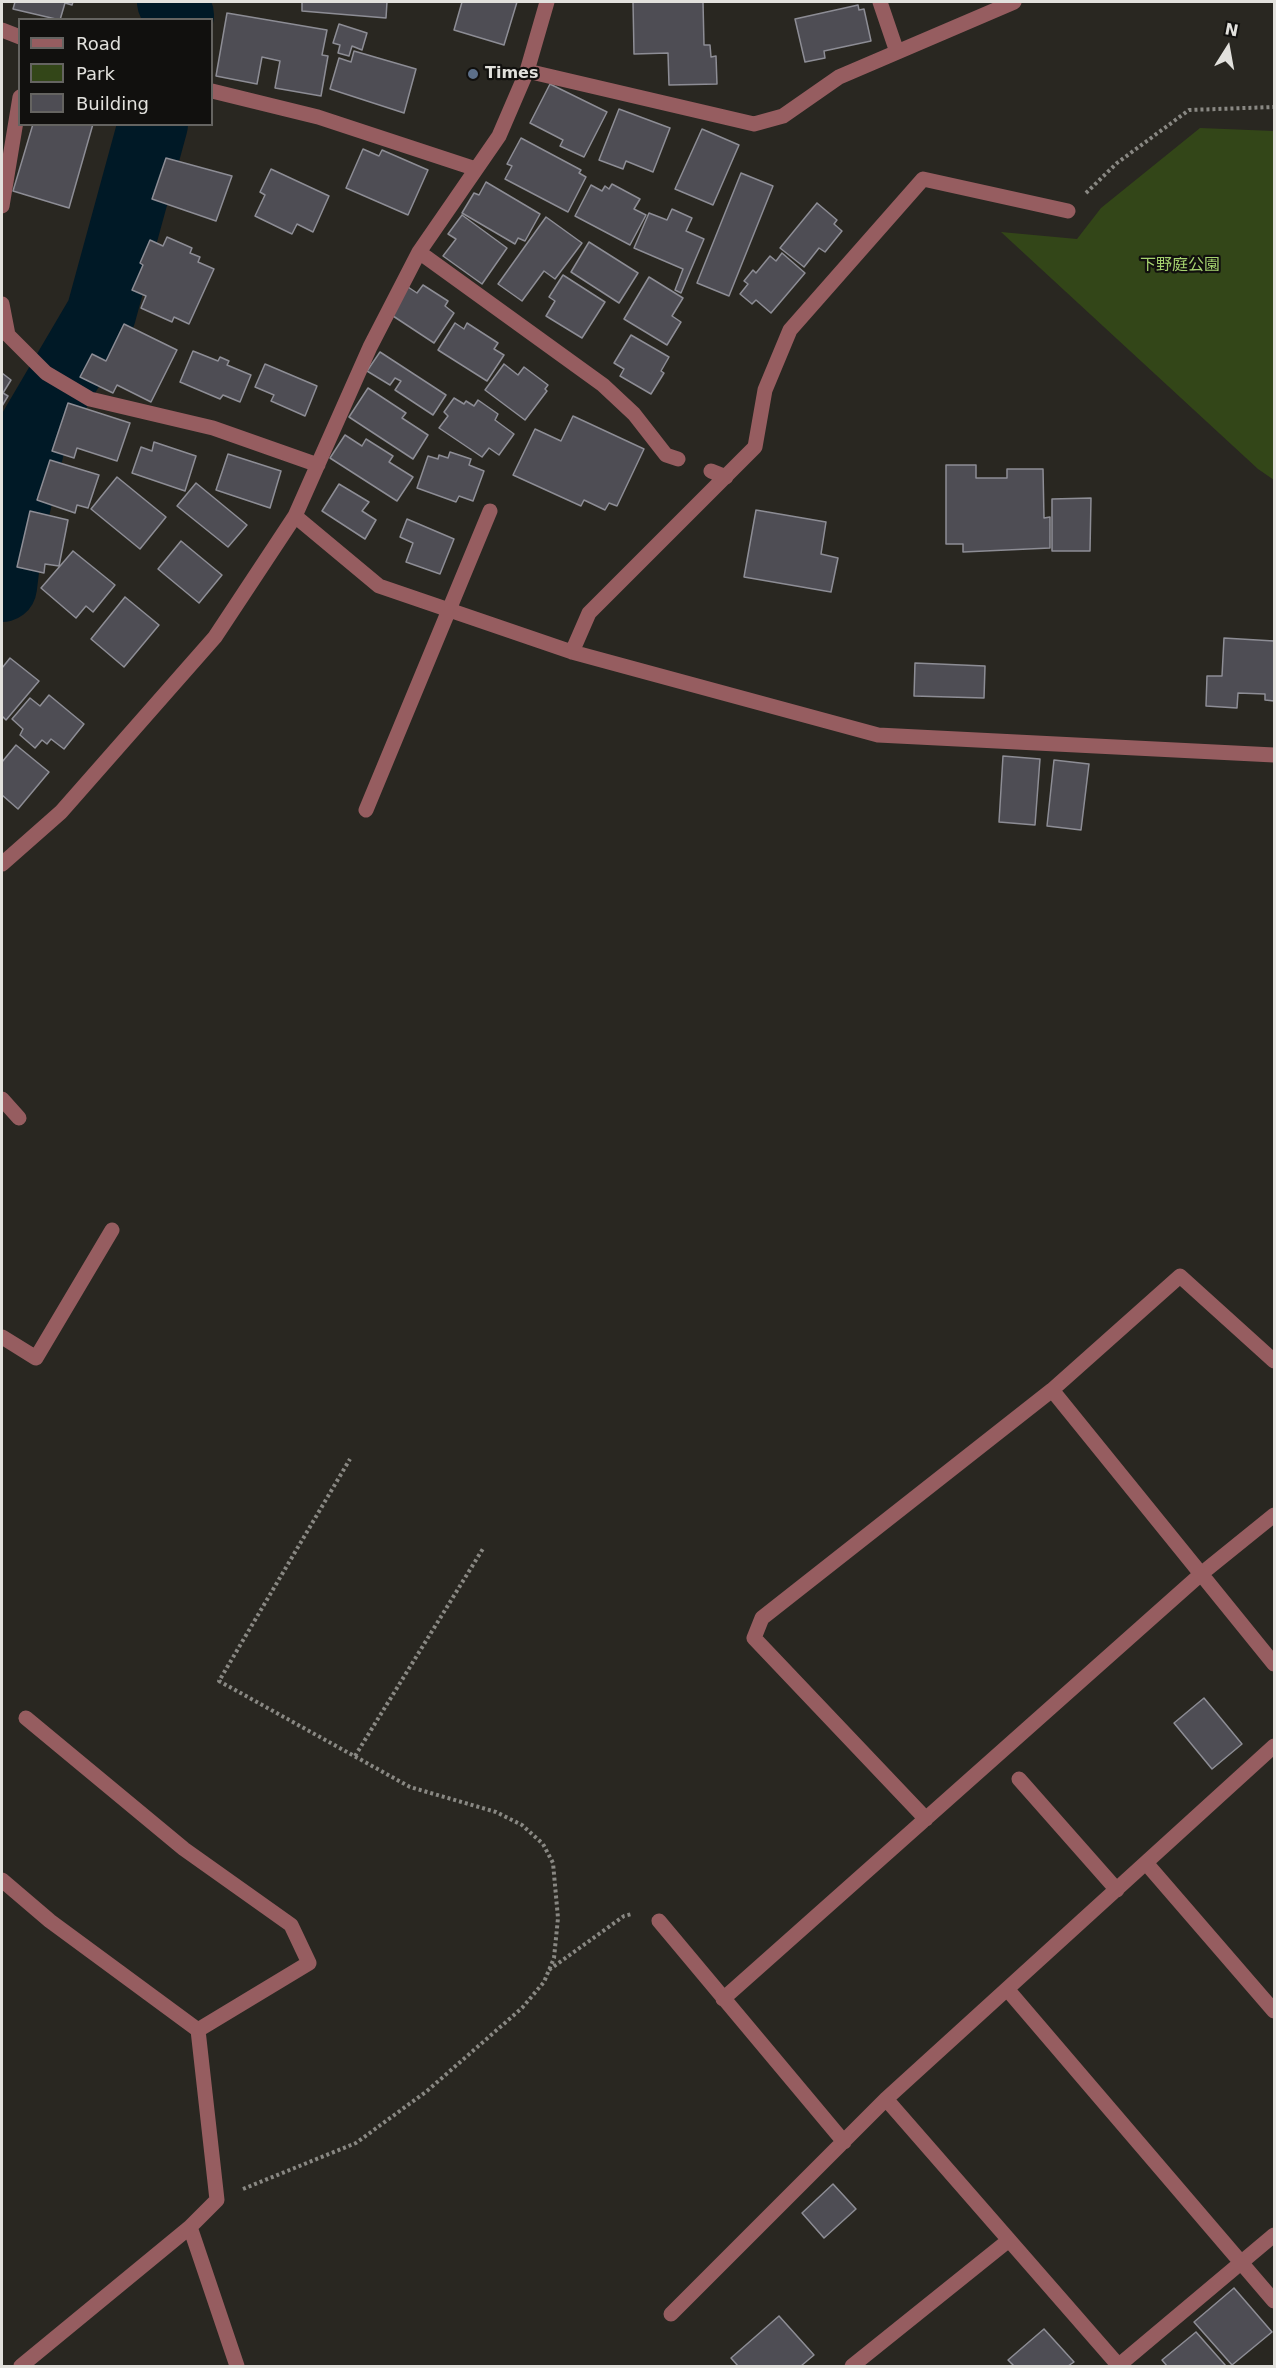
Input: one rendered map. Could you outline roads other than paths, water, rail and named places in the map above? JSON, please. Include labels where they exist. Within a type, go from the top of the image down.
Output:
[{"type":"street","points":[[2,864],[61,812],[215,637],[295,516],[370,347],[419,252],[499,136],[527,71],[547,2]]},
{"type":"street","points":[[880,2],[897,52]]},
{"type":"street","points":[[527,71],[753,124],[783,116],[839,78],[1014,2]]},
{"type":"street","points":[[2,30],[18,37]]},
{"type":"street","points":[[213,90],[318,117],[476,169]]},
{"type":"street","points":[[2,206],[18,109]]},
{"type":"street","points":[[572,652],[589,613],[755,447],[765,390],[790,330],[923,179],[1068,211]]},
{"type":"street","points":[[419,252],[603,385],[634,414],[666,455],[678,459]]},
{"type":"street","points":[[2,304],[8,335],[46,373],[90,399],[213,428],[318,465]]},
{"type":"street","points":[[711,471],[726,477]]},
{"type":"street","points":[[366,810],[451,610],[490,511]]},
{"type":"street","points":[[295,516],[379,586],[572,652],[878,735],[1275,755]]},
{"type":"street","points":[[2,1098],[19,1118]]},
{"type":"street","points":[[2,1337],[36,1358],[112,1230]]},
{"type":"street","points":[[926,1819],[754,1638],[762,1618],[1052,1390],[1180,1276],[1275,1361]]},
{"type":"street","points":[[1052,1390],[1275,1664]]},
{"type":"street","points":[[723,1999],[926,1819],[1002,1759],[1202,1574],[1275,1515]]},
{"type":"street","points":[[26,1718],[184,1849],[291,1924],[309,1963],[198,2030]]},
{"type":"street","points":[[671,2314],[886,2099],[1275,1746]]},
{"type":"street","points":[[1019,1779],[1117,1890]]},
{"type":"street","points":[[1146,1863],[1275,2011]]},
{"type":"street","points":[[2,1880],[50,1921],[198,2030],[217,2200],[190,2227],[21,2367]]},
{"type":"street","points":[[659,1921],[844,2142]]},
{"type":"street","points":[[1007,1989],[1275,2301]]},
{"type":"street","points":[[886,2099],[1119,2366],[1275,2235]]},
{"type":"street","points":[[190,2227],[237,2367]]},
{"type":"street","points":[[852,2367],[1009,2240]]},
{"type":"waterway","points":[[172,2],[178,18]]},
{"type":"waterway","points":[[2,587],[8,538],[34,428],[101,314],[152,126]]},
{"type":"place","name":"Times","points":[[473,74]]},
{"type":"park label","name":"下野庭公園","points":[[1180,266]]}]
